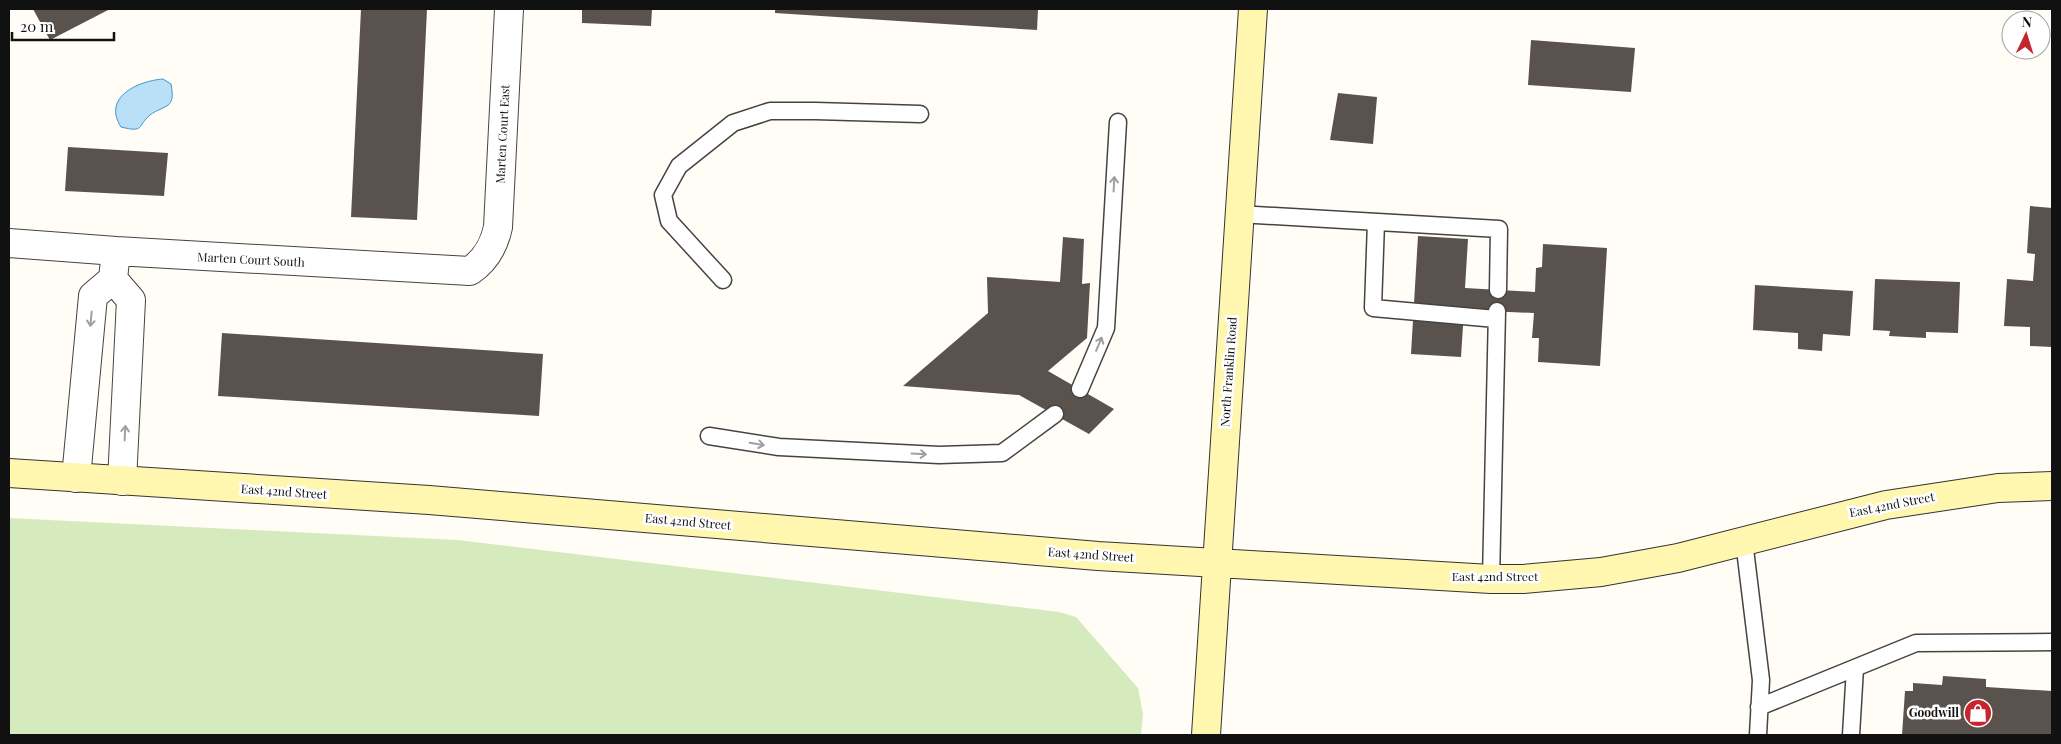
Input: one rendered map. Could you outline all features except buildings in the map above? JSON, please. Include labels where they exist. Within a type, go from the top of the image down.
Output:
[{"type":"street","name":"Marten Court East","points":[[487,256],[495,242],[498,227],[509,9]]},
{"type":"street","name":"North Franklin Road","points":[[1206,735],[1253,9]]},
{"type":"street","name":"Marten Court South","points":[[9,243],[116,252],[457,272],[470,271],[487,256]]},
{"type":"street","points":[[76,478],[93,296],[113,279],[116,252]]},
{"type":"street","points":[[113,279],[131,300],[122,481]]},
{"type":"street","name":"East 42nd Street","points":[[9,473],[438,501],[1216,564],[1491,579],[1522,579],[1601,572],[1662,562],[1886,505],[1998,488],[2052,486]]},
{"type":"lane","points":[[723,280],[668,221],[663,194],[680,166],[733,123],[770,111],[815,110],[920,114]]},
{"type":"lane","points":[[1080,390],[1106,328],[1118,122]]},
{"type":"lane","points":[[1240,214],[1499,230],[1498,290]]},
{"type":"lane","points":[[1376,222],[1372,308],[1497,315],[1491,579]]},
{"type":"lane","points":[[709,436],[779,447],[939,455],[1002,453],[1055,414]]},
{"type":"lane","points":[[1744,541],[1761,680],[1758,735]]},
{"type":"lane","points":[[1759,707],[1916,644],[2052,642]]},
{"type":"lane","points":[[1851,735],[1855,668]]},
{"type":"green space","points":[[9,518],[457,540],[1059,612],[1076,617],[1138,688],[1143,714],[1141,735],[9,735]]},
{"type":"water","points":[[163,79],[171,84],[171,102],[150,115],[137,129],[121,127],[116,116],[116,107],[119,99],[125,92],[143,83]]},
{"type":"place","name":"Goodwill","points":[[1978,713]]}]
